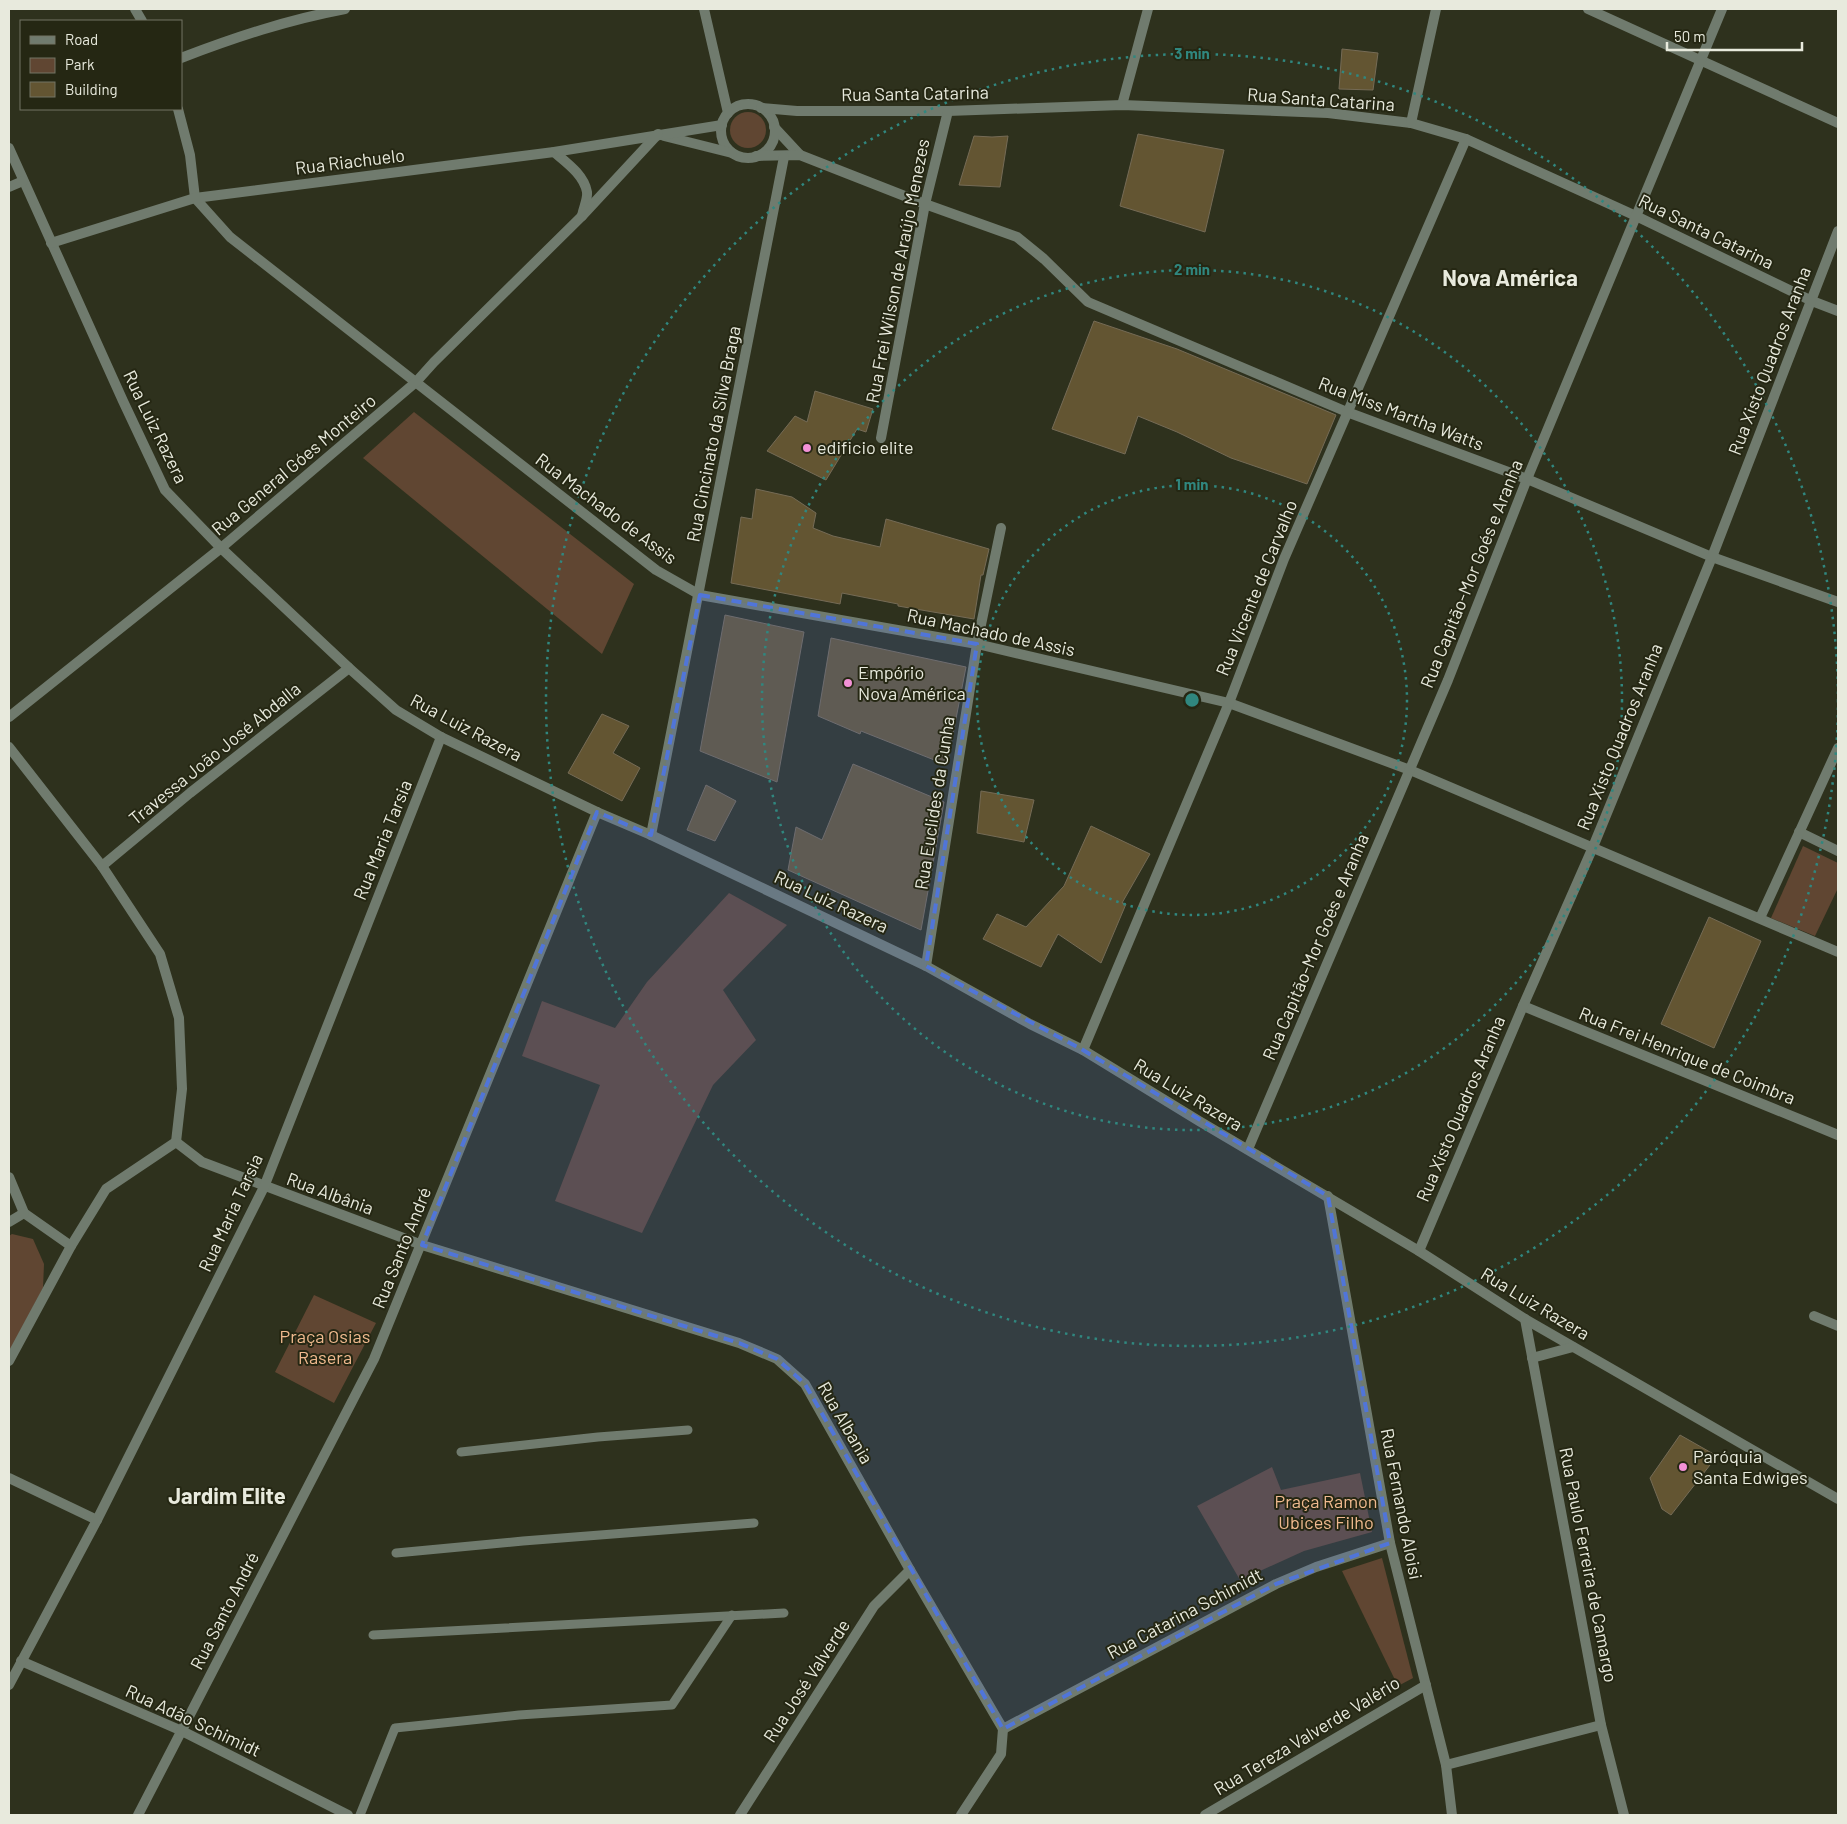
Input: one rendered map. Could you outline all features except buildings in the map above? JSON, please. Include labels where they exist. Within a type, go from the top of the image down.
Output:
[{"type":"street","points":[[135,9],[141,20]]},
{"type":"street","points":[[182,58],[242,35],[310,16],[345,9]]},
{"type":"street","points":[[704,9],[728,113]]},
{"type":"street","points":[[1122,106],[1148,9]]},
{"type":"street","points":[[1411,123],[1436,9]]},
{"type":"street","points":[[1588,9],[1838,123]]},
{"type":"street","name":"Rua Capitão-Mor Goés e Aranha","points":[[1248,1149],[1448,680],[1527,479],[1722,9]]},
{"type":"street","points":[[744,104],[762,108],[772,119],[774,127],[772,142],[763,153],[756,156],[748,158],[734,154],[723,142],[721,134],[722,125],[728,113],[744,104]]},
{"type":"street","name":"Rua Santa Catarina","points":[[762,108],[797,111],[948,111],[1122,106],[1328,113],[1411,123],[1466,139],[1636,216],[1838,312]]},
{"type":"street","points":[[178,110],[190,155],[195,198]]},
{"type":"street","name":"Rua Frei Wilson de Araújo Menezes","points":[[881,438],[925,204],[948,111]]},
{"type":"street","name":"Rua Riachuelo","points":[[51,243],[195,198],[554,152],[722,125]]},
{"type":"street","points":[[774,127],[800,156]]},
{"type":"street","name":"Rua Riachuelo","points":[[658,134],[734,154]]},
{"type":"street","name":"Rua General Góes Monteiro","points":[[9,718],[221,548],[416,382],[581,217],[658,134]]},
{"type":"street","name":"Rua Vicente de Carvalho","points":[[1083,1050],[1229,703],[1284,559],[1466,139]]},
{"type":"street","name":"Rua Luiz Razera","points":[[9,148],[165,490],[221,548],[396,710],[441,737],[926,966],[1030,1024],[1083,1050],[1199,1122],[1419,1250],[1525,1319],[1836,1497]]},
{"type":"street","points":[[554,152],[572,166],[581,179],[587,193],[581,217]]},
{"type":"street","points":[[756,156],[800,156]]},
{"type":"street","name":"Rua Miss Martha Watts","points":[[800,156],[925,204],[1017,236],[1044,259],[1088,302],[1347,412],[1527,479],[1712,557],[1838,602]]},
{"type":"street","name":"Rua Cincinato da Silva Braga","points":[[651,835],[700,595],[784,157]]},
{"type":"street","points":[[9,187],[23,180]]},
{"type":"street","name":"Rua Machado de Assis","points":[[195,198],[230,238],[656,570],[700,595],[977,644],[1229,703],[1410,770],[1838,952]]},
{"type":"street","name":"Rua Xisto Quadros Aranha","points":[[1419,1250],[1593,847],[1712,557],[1838,231]]},
{"type":"street","name":"Rua Euclides da Cunha","points":[[926,966],[977,644],[1001,528]]},
{"type":"street","name":"Travessa João José Abdalla","points":[[102,866],[190,793],[349,668]]},
{"type":"street","name":"Rua Maria Tarsia","points":[[9,1685],[97,1520],[264,1187],[441,737]]},
{"type":"street","points":[[9,747],[102,866],[160,954],[179,1018],[182,1089],[176,1142],[106,1189],[71,1246],[9,1361]]},
{"type":"street","points":[[1760,918],[1838,748]]},
{"type":"street","name":"Rua Santo André","points":[[138,1815],[374,1359],[597,812]]},
{"type":"street","points":[[1799,832],[1838,851]]},
{"type":"street","name":"Rua Frei Henrique de Coimbra","points":[[1523,1006],[1838,1136]]},
{"type":"street","name":"Rua Albânia","points":[[176,1142],[202,1162],[264,1187],[422,1245]]},
{"type":"street","points":[[9,1177],[24,1213],[71,1246]]},
{"type":"street","name":"Rua Fernando Aloisi","points":[[1328,1196],[1390,1543],[1446,1765],[1452,1815]]},
{"type":"street","points":[[9,1222],[24,1213]]},
{"type":"street","name":"Rua Albania","points":[[422,1245],[740,1343],[777,1359],[806,1384],[910,1570],[1003,1730]]},
{"type":"street","points":[[1814,1316],[1838,1326]]},
{"type":"street","name":"Rua Paulo Ferreira de Camargo","points":[[1525,1319],[1602,1726],[1624,1815]]},
{"type":"street","points":[[1532,1358],[1573,1347]]},
{"type":"street","points":[[9,1478],[97,1520]]},
{"type":"street","name":"Rua Catarina Schimidt","points":[[1003,1730],[1276,1584],[1316,1567],[1390,1543]]},
{"type":"street","name":"Rua José Valverde","points":[[740,1815],[874,1606],[910,1570]]},
{"type":"street","name":"Rua Adão Schimidt","points":[[21,1661],[182,1731],[348,1815]]},
{"type":"street","name":"Rua Tereza Valverde Valério","points":[[1205,1815],[1426,1685]]},
{"type":"street","points":[[1446,1765],[1602,1726]]},
{"type":"street","points":[[961,1815],[1001,1754],[1003,1730]]},
{"type":"lane","points":[[461,1452],[598,1437],[688,1430]]},
{"type":"lane","points":[[396,1553],[523,1541],[754,1524]]},
{"type":"lane","points":[[373,1635],[784,1613]]},
{"type":"lane","points":[[360,1815],[393,1730],[397,1727],[519,1715],[672,1705],[732,1616]]},
{"type":"highlighted area","points":[[700,595],[977,644],[926,966],[1083,1050],[1328,1196],[1390,1543],[1276,1584],[1003,1729],[805,1384],[777,1359],[739,1343],[422,1245],[597,812],[651,835]]},
{"type":"green space","points":[[748,112],[755,113],[761,117],[765,123],[765,137],[761,143],[755,147],[748,148],[741,147],[735,143],[731,137],[730,130],[731,123],[735,117],[741,113]]},
{"type":"green space","points":[[414,412],[634,584],[602,654],[363,458]]},
{"type":"green space","points":[[1803,846],[1838,863],[1838,888],[1815,936],[1771,918]]},
{"type":"green space","points":[[729,893],[787,925],[723,990],[756,1040],[713,1085],[642,1233],[555,1201],[600,1085],[522,1056],[542,1001],[615,1028],[647,982]]},
{"type":"green space","points":[[12,1234],[33,1239],[44,1264],[43,1288],[9,1352],[9,1236]]},
{"type":"green space","name":"Praça Osias Rasera","points":[[314,1295],[376,1323],[334,1403],[275,1372]]},
{"type":"green space","name":"Praça Ramon Ubices Filho","points":[[1272,1467],[1281,1490],[1360,1473],[1372,1532],[1304,1551],[1240,1580],[1197,1506]]},
{"type":"green space","points":[[1382,1558],[1413,1678],[1398,1686],[1342,1571]]},
{"type":"place","name":"edificio elite","points":[[807,448]]},
{"type":"place","name":"Empório Nova América","points":[[848,683]]},
{"type":"place","name":"Paróquia Santa Edwiges","points":[[1683,1467]]},
{"type":"district","name":"Nova América","points":[[1510,278]]},
{"type":"district","name":"Jardim Elite","points":[[227,1496]]}]
